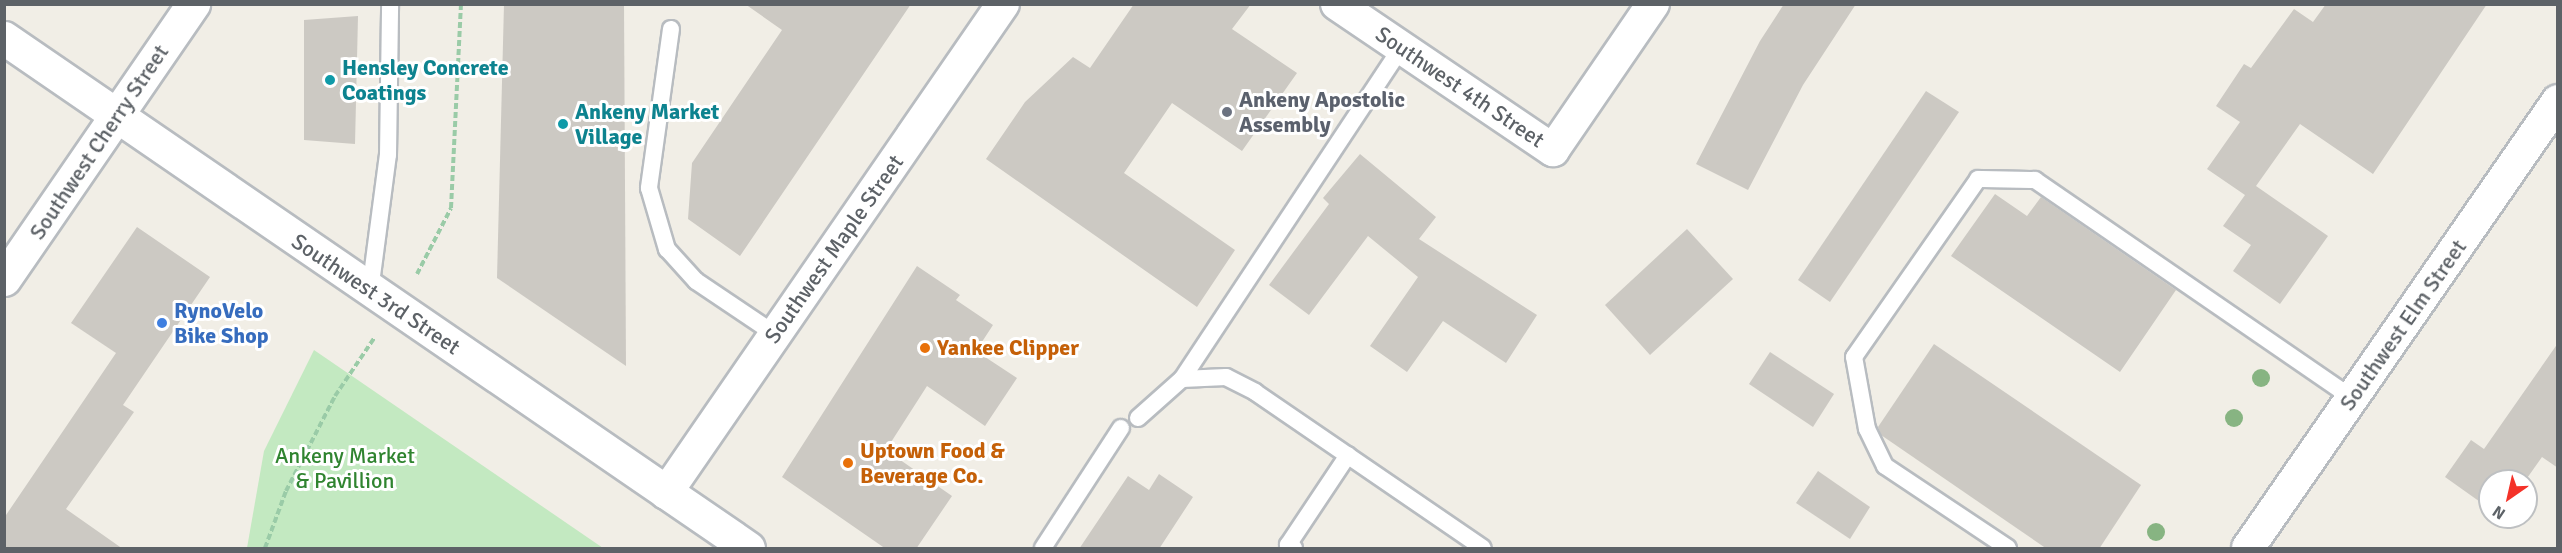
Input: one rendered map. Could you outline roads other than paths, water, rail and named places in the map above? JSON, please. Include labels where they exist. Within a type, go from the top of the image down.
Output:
[{"type":"street","name":"Southwest Cherry Street","points":[[4,279],[193,4]]},
{"type":"street","name":"Southwest Maple Street","points":[[666,493],[1003,4]]},
{"type":"street","name":"Southwest 4th Street","points":[[1337,4],[1553,150],[1653,4]]},
{"type":"street","name":"Southwest 3rd Street","points":[[4,38],[748,549]]},
{"type":"street","name":"Southwest Elm Street","points":[[2248,549],[2558,101]]},
{"type":"lane","points":[[370,291],[388,155],[390,4]]},
{"type":"lane","points":[[671,29],[650,188],[667,249],[696,281],[775,334]]},
{"type":"lane","points":[[1138,418],[1182,379],[1401,48]]},
{"type":"lane","points":[[2008,549],[1885,466],[1868,429],[1854,357],[1977,179],[2035,180],[2352,398]]},
{"type":"lane","points":[[1182,379],[1226,377],[1348,455],[1483,549]]},
{"type":"lane","points":[[1044,549],[1121,428]]},
{"type":"lane","points":[[1294,549],[1288,544],[1348,455]]},
{"type":"place","name":"Hensley Concrete Coatings","points":[[330,80]]},
{"type":"place","name":"Ankeny Apostolic Assembly","points":[[1227,112]]},
{"type":"place","name":"Ankeny Market Village","points":[[563,124]]},
{"type":"place","name":"RynoVelo Bike Shop","points":[[162,323]]},
{"type":"place","name":"Yankee Clipper","points":[[925,348]]},
{"type":"place","name":"Uptown Food & Beverage Co.","points":[[848,463]]},
{"type":"park label","name":"Ankeny Market & Pavillion","points":[[345,468]]}]
